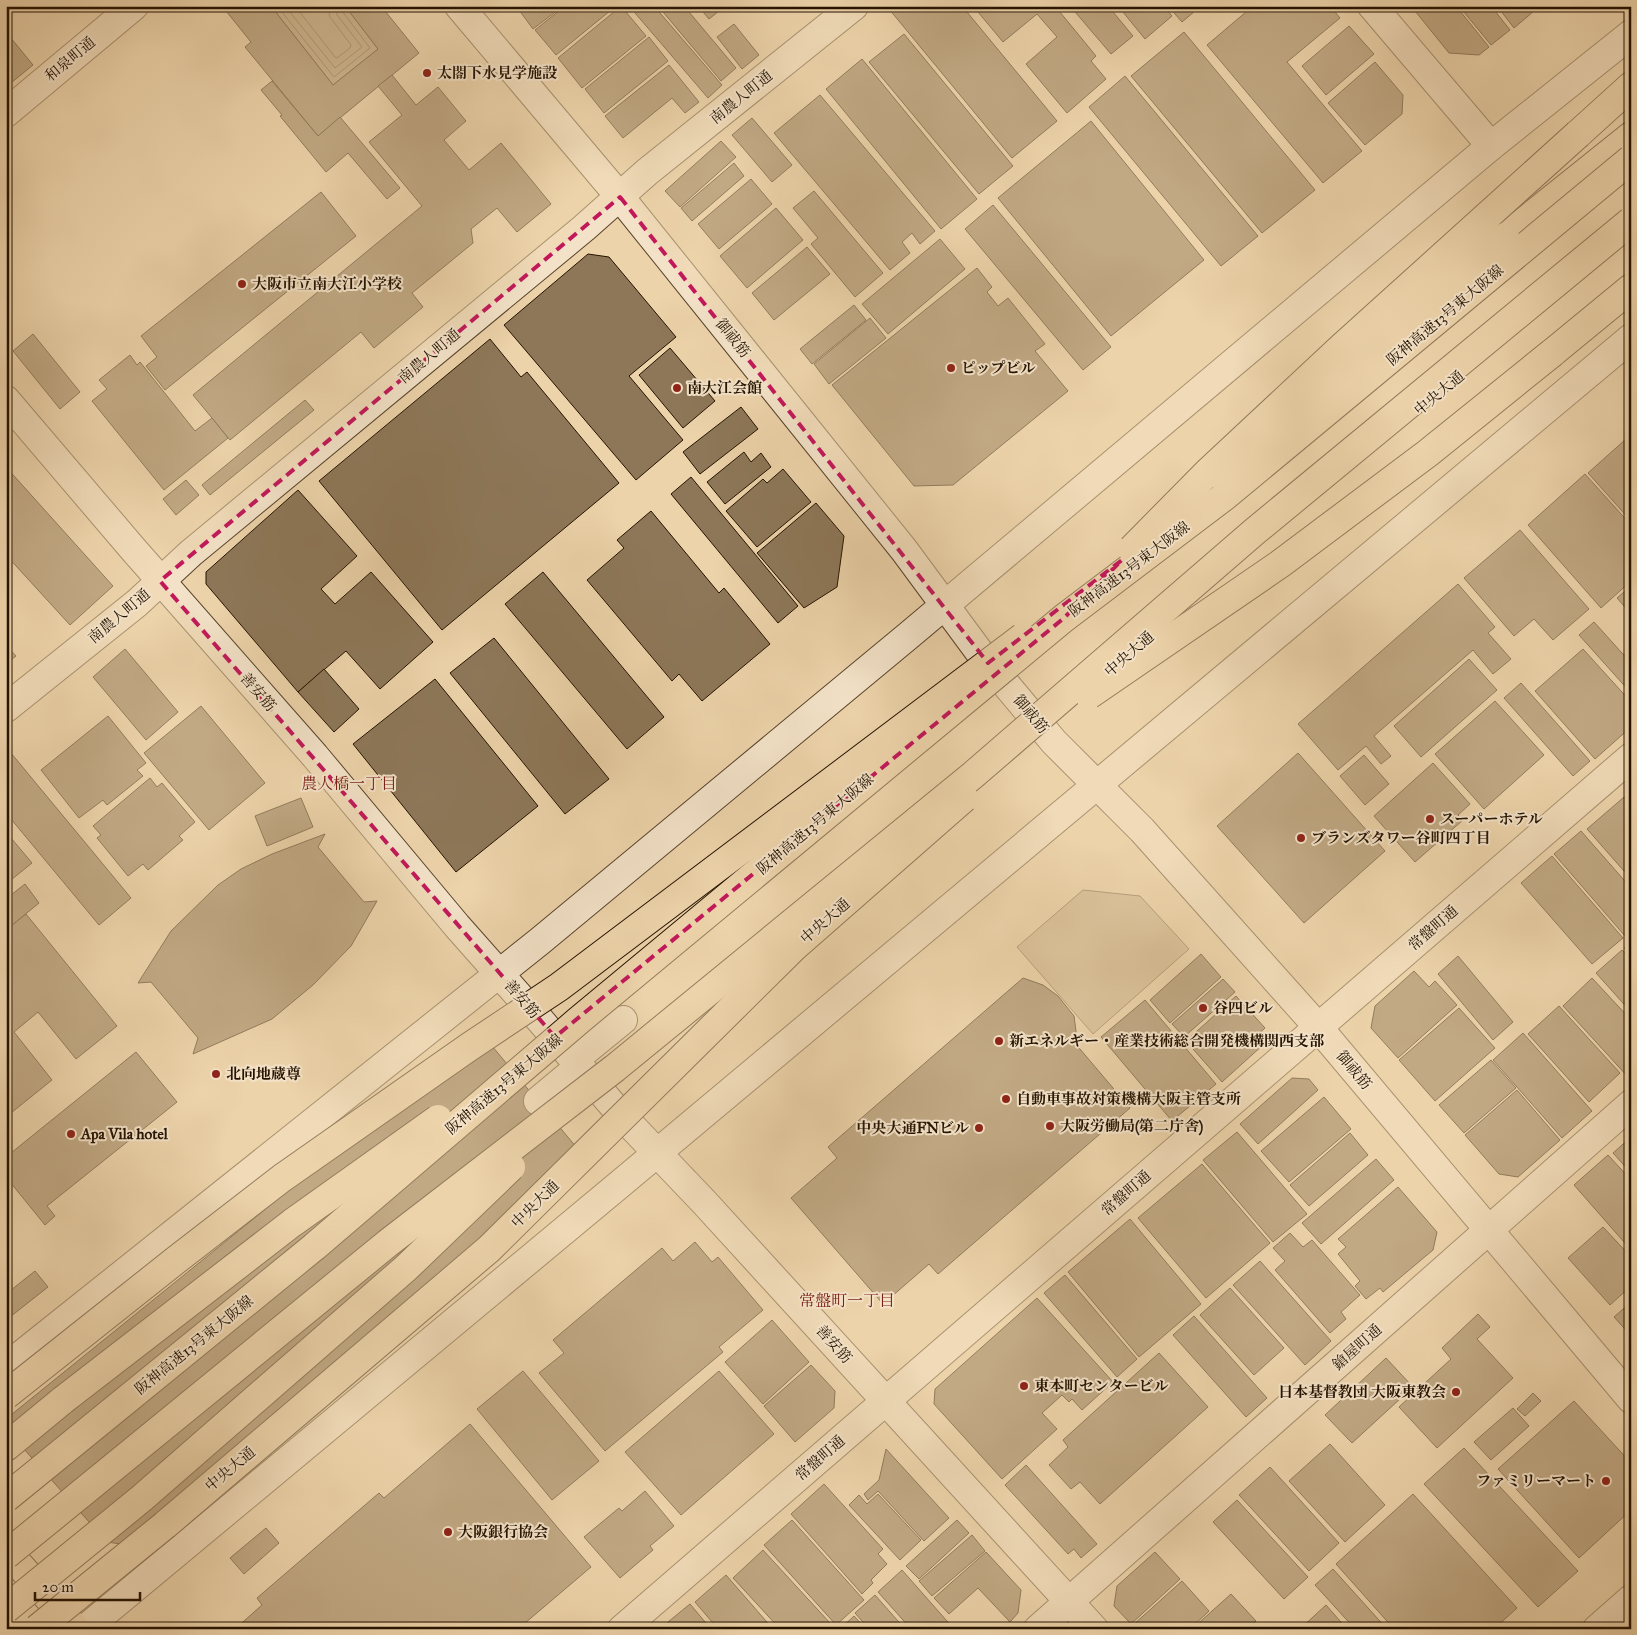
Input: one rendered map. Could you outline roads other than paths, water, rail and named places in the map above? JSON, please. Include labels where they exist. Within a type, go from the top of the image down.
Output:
[{"type":"main road","points":[[1064,618],[1207,473],[1342,346],[1631,86]]},
{"type":"main road","points":[[6,1395],[282,1178],[469,1047],[559,987],[1096,581],[1505,237],[1631,136]]},
{"type":"main road","name":"阪神高速13号東大阪線","points":[[6,1498],[314,1246],[578,1021],[1064,618],[1225,496],[1631,159]]},
{"type":"main road","points":[[6,1555],[388,1243],[614,1068],[973,775],[1254,532],[1631,221]]},
{"type":"main road","name":"中央大通","points":[[37,1629],[165,1525],[490,1249],[793,948],[1141,643],[1631,232]]},
{"type":"main road","points":[[973,775],[1280,564],[1428,453],[1631,288]]},
{"type":"main road","points":[[6,1447],[63,1400],[292,1223],[578,1021]]},
{"type":"main road","points":[[6,1609],[142,1498],[406,1268],[614,1068]]},
{"type":"main road","points":[[6,1550],[76,1629]]},
{"type":"street","name":"和泉町通","points":[[6,112],[134,6]]},
{"type":"street","name":"御祓筋","points":[[459,6],[620,197],[904,550],[983,657],[1054,742],[1142,830],[1318,1027],[1631,1399]]},
{"type":"street","name":"南農人町通","points":[[6,708],[137,603],[191,553],[620,197],[647,172],[854,6]]},
{"type":"street","points":[[1372,6],[1491,146]]},
{"type":"street","points":[[6,1366],[499,973],[945,605],[1491,146],[1631,34]]},
{"type":"street","name":"中央大通","points":[[85,1629],[1631,338]]},
{"type":"street","name":"善安筋","points":[[6,400],[160,581],[315,756],[457,926],[622,1116],[704,1202],[1094,1629]]},
{"type":"street","name":"常盤町通","points":[[622,1629],[1631,757]]},
{"type":"street","points":[[533,1095],[623,1020]]},
{"type":"street","name":"鎗屋町通","points":[[1038,1629],[1631,1104]]},
{"type":"street","points":[[1597,1629],[1631,1599]]},
{"type":"water","points":[[271,6],[345,6],[378,49],[333,85]]},
{"type":"place","name":"太閤下水見学施設","points":[[427,73]]},
{"type":"place","name":"大阪市立南大江小学校","points":[[242,284]]},
{"type":"place","name":"ピップビル","points":[[951,368]]},
{"type":"place","name":"南大江会館","points":[[677,388]]},
{"type":"place","name":"スーパーホテル","points":[[1430,819]]},
{"type":"place","name":"ブランズタワー谷町四丁目","points":[[1301,838]]},
{"type":"place","name":"谷四ビル","points":[[1203,1008]]},
{"type":"place","name":"新エネルギー・産業技術総合開発機構関西支部","points":[[999,1041]]},
{"type":"place","name":"北向地蔵尊","points":[[216,1074]]},
{"type":"place","name":"自動車事故対策機構大阪主管支所","points":[[1006,1099]]},
{"type":"place","name":"大阪労働局(第二庁舎)","points":[[1050,1126]]},
{"type":"place","name":"中央大通FNビル","points":[[979,1128]]},
{"type":"place","name":"Apa Vila hotel","points":[[71,1134]]},
{"type":"place","name":"東本町センタービル","points":[[1024,1386]]},
{"type":"place","name":"日本基督教団 大阪東教会","points":[[1456,1392]]},
{"type":"place","name":"ファミリーマート","points":[[1606,1481]]},
{"type":"place","name":"大阪銀行協会","points":[[448,1532]]},
{"type":"district","name":"農人橋一丁目","points":[[349,783]]},
{"type":"district","name":"常盤町一丁目","points":[[847,1300]]}]
